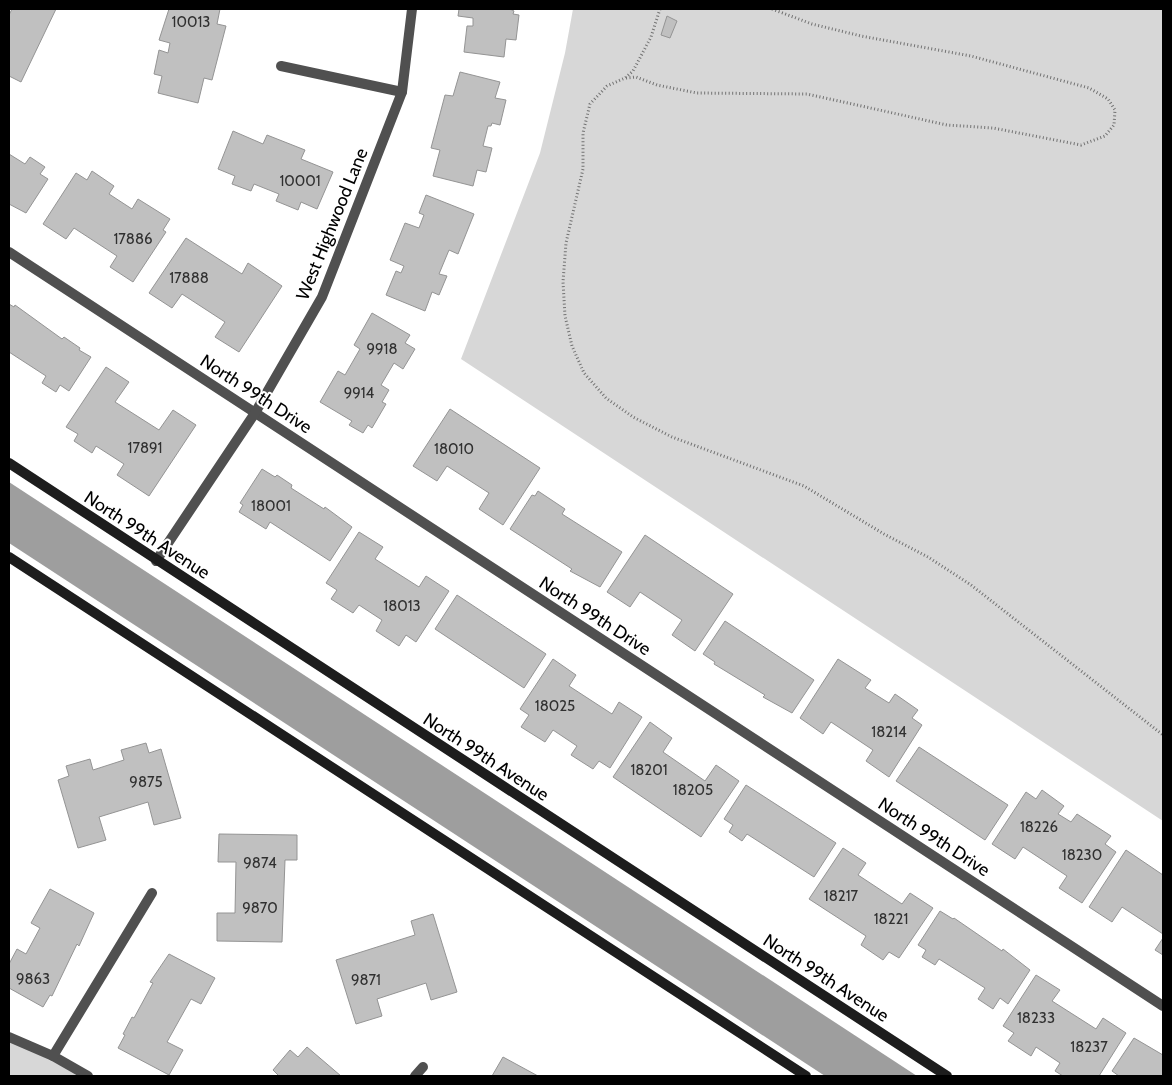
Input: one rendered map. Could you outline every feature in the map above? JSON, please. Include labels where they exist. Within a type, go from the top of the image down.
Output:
[{"type":"main road","name":"North 99th Avenue","points":[[9,463],[156,561],[947,1076]]},
{"type":"main road","points":[[9,557],[806,1076]]},
{"type":"street","name":"West Highwood Lane","points":[[156,561],[255,413],[322,298],[402,92],[412,9]]},
{"type":"street","points":[[281,66],[402,92]]},
{"type":"street","name":"North 99th Drive","points":[[9,252],[1163,1006]]},
{"type":"street","points":[[53,1056],[152,893]]},
{"type":"street","points":[[9,1037],[53,1056],[88,1076]]},
{"type":"street","points":[[415,1076],[423,1067]]},
{"type":"path","points":[[625,78],[638,62],[651,37],[660,9]]},
{"type":"path","points":[[772,9],[812,24],[861,36],[970,56],[1089,88],[1108,99],[1115,110],[1114,125],[1105,136],[1081,145],[993,128],[938,124],[807,94],[697,93],[657,85],[636,77],[625,78],[607,86],[590,104],[584,133],[583,169],[566,243],[563,282],[565,316],[572,346],[584,373],[606,398],[633,417],[672,437],[804,486],[884,534],[928,557],[971,585],[1163,736]]},
{"type":"shaded area","points":[[573,9],[1163,9],[1163,821],[461,359],[540,153],[565,53]]},
{"type":"shaded area","points":[[9,482],[917,1076],[825,1076],[9,543]]},
{"type":"shaded area","points":[[9,1037],[88,1076],[9,1076]]},
{"type":"building","points":[[12,9],[56,9],[21,82],[9,76],[9,15]]},
{"type":"building","points":[[169,9],[220,9],[217,24],[226,26],[212,80],[204,78],[198,103],[158,93],[162,76],[154,74],[159,50],[168,53],[170,43],[159,40]]},
{"type":"building","points":[[459,9],[510,9],[514,11],[513,14],[519,15],[516,40],[506,39],[504,57],[464,52],[467,26],[473,26],[473,18],[458,16]]},
{"type":"building","points":[[667,16],[677,21],[670,38],[661,35]]},
{"type":"building","points":[[460,72],[500,82],[495,98],[506,100],[500,125],[492,123],[491,126],[488,126],[483,146],[492,148],[486,172],[477,170],[473,186],[433,176],[440,150],[431,148],[445,95],[453,96]]},
{"type":"building","points":[[233,131],[263,144],[267,135],[305,150],[301,159],[333,172],[317,209],[301,202],[298,210],[276,201],[279,194],[254,184],[251,191],[232,184],[235,176],[218,169]]},
{"type":"building","points":[[9,154],[25,164],[30,157],[45,167],[40,174],[48,179],[26,213],[9,204]]},
{"type":"building","points":[[92,171],[114,186],[109,194],[132,209],[138,199],[170,219],[163,230],[166,232],[133,282],[110,267],[117,256],[74,228],[66,239],[43,224],[76,173],[87,180]]},
{"type":"building","points":[[426,195],[474,214],[458,254],[449,250],[439,274],[447,276],[439,295],[432,292],[425,311],[386,295],[396,271],[401,273],[404,266],[390,260],[405,223],[419,228],[424,215],[419,213]]},
{"type":"building","points":[[186,238],[242,274],[248,263],[282,286],[239,352],[215,337],[225,322],[182,294],[172,308],[149,293]]},
{"type":"building","points":[[9,304],[14,307],[15,305],[62,339],[64,337],[80,348],[79,350],[91,357],[69,391],[60,385],[56,392],[42,383],[46,376],[9,352]]},
{"type":"building","points":[[372,313],[410,335],[405,343],[415,349],[403,369],[394,363],[381,385],[389,390],[382,402],[386,404],[372,428],[368,425],[363,433],[349,425],[352,421],[320,402],[338,371],[345,375],[360,349],[354,345]]},
{"type":"building","points":[[106,367],[129,382],[115,402],[159,430],[173,410],[196,425],[149,496],[117,475],[124,464],[96,446],[92,453],[74,441],[78,434],[66,427]]},
{"type":"building","points":[[450,409],[540,468],[503,525],[479,509],[489,493],[447,466],[437,481],[413,466]]},
{"type":"building","points":[[262,469],[275,477],[277,475],[292,485],[291,488],[324,509],[325,507],[352,527],[330,561],[270,522],[266,529],[239,512],[243,505],[240,503]]},
{"type":"building","points":[[538,491],[565,509],[562,514],[622,552],[600,587],[570,571],[572,569],[510,529],[532,495],[535,496]]},
{"type":"building","points":[[359,532],[383,547],[375,559],[419,587],[426,576],[449,591],[416,642],[406,635],[399,646],[376,631],[382,620],[359,605],[353,613],[331,599],[337,590],[326,583]]},
{"type":"building","points":[[645,535],[733,594],[695,651],[672,635],[682,620],[640,592],[630,607],[607,592]]},
{"type":"building","points":[[457,595],[546,654],[524,688],[435,629]]},
{"type":"building","points":[[725,621],[814,680],[792,713],[763,697],[765,695],[714,664],[715,662],[703,654]]},
{"type":"building","points":[[553,659],[576,675],[569,686],[612,714],[619,702],[642,717],[610,768],[599,761],[593,769],[571,755],[577,746],[553,730],[545,742],[521,727],[529,715],[520,709]]},
{"type":"building","points":[[838,659],[871,680],[865,688],[889,703],[895,694],[918,710],[912,718],[922,725],[889,777],[866,761],[873,750],[831,722],[823,734],[800,718]]},
{"type":"building","points":[[650,722],[672,738],[663,752],[705,781],[716,765],[739,781],[701,837],[613,777]]},
{"type":"building","points":[[146,743],[149,753],[161,749],[181,818],[154,825],[148,802],[99,817],[106,840],[78,848],[58,780],[69,776],[66,766],[90,759],[93,770],[124,760],[121,750]]},
{"type":"building","points":[[919,747],[1008,805],[985,840],[896,781]]},
{"type":"building","points":[[746,785],[836,843],[814,877],[747,834],[742,841],[729,832],[733,825],[724,819]]},
{"type":"building","points":[[1042,790],[1064,806],[1058,814],[1071,822],[1077,814],[1111,836],[1105,844],[1116,852],[1082,903],[1059,888],[1067,876],[1023,847],[1015,859],[992,844],[1026,792],[1036,799]]},
{"type":"building","points":[[219,834],[297,835],[297,860],[285,860],[282,942],[217,941],[217,913],[235,913],[236,862],[218,862]]},
{"type":"building","points":[[843,848],[866,863],[858,875],[902,904],[910,893],[933,908],[899,958],[889,952],[883,960],[861,945],[866,936],[809,899]]},
{"type":"building","points":[[1126,850],[1163,875],[1163,934],[1122,907],[1112,922],[1089,907]]},
{"type":"building","points":[[50,889],[94,913],[79,946],[77,944],[52,996],[50,995],[43,1007],[9,988],[9,964],[17,949],[26,954],[40,928],[31,923]]},
{"type":"building","points":[[940,911],[954,918],[1002,951],[1003,949],[1030,970],[1008,1004],[1000,998],[993,1009],[978,999],[985,988],[939,959],[935,965],[922,957],[926,950],[918,945]]},
{"type":"building","points":[[433,914],[457,992],[431,1000],[426,983],[377,999],[382,1016],[356,1024],[336,960],[415,935],[411,921]]},
{"type":"building","points":[[1163,938],[1163,955],[1155,950]]},
{"type":"building","points":[[169,954],[215,978],[201,1004],[191,999],[167,1042],[183,1050],[169,1075],[118,1048],[132,1017],[134,1018],[153,983],[150,982]]},
{"type":"building","points":[[1036,975],[1060,990],[1052,1001],[1096,1029],[1103,1018],[1126,1033],[1099,1076],[1063,1076],[1055,1071],[1060,1063],[1036,1047],[1031,1056],[1008,1041],[1014,1033],[1003,1026]]},
{"type":"building","points":[[1134,1038],[1163,1055],[1163,1076],[1119,1076],[1112,1071]]},
{"type":"building","points":[[307,1047],[341,1076],[279,1076],[273,1070],[290,1050],[298,1057]]},
{"type":"building","points":[[503,1057],[538,1076],[492,1076]]}]
